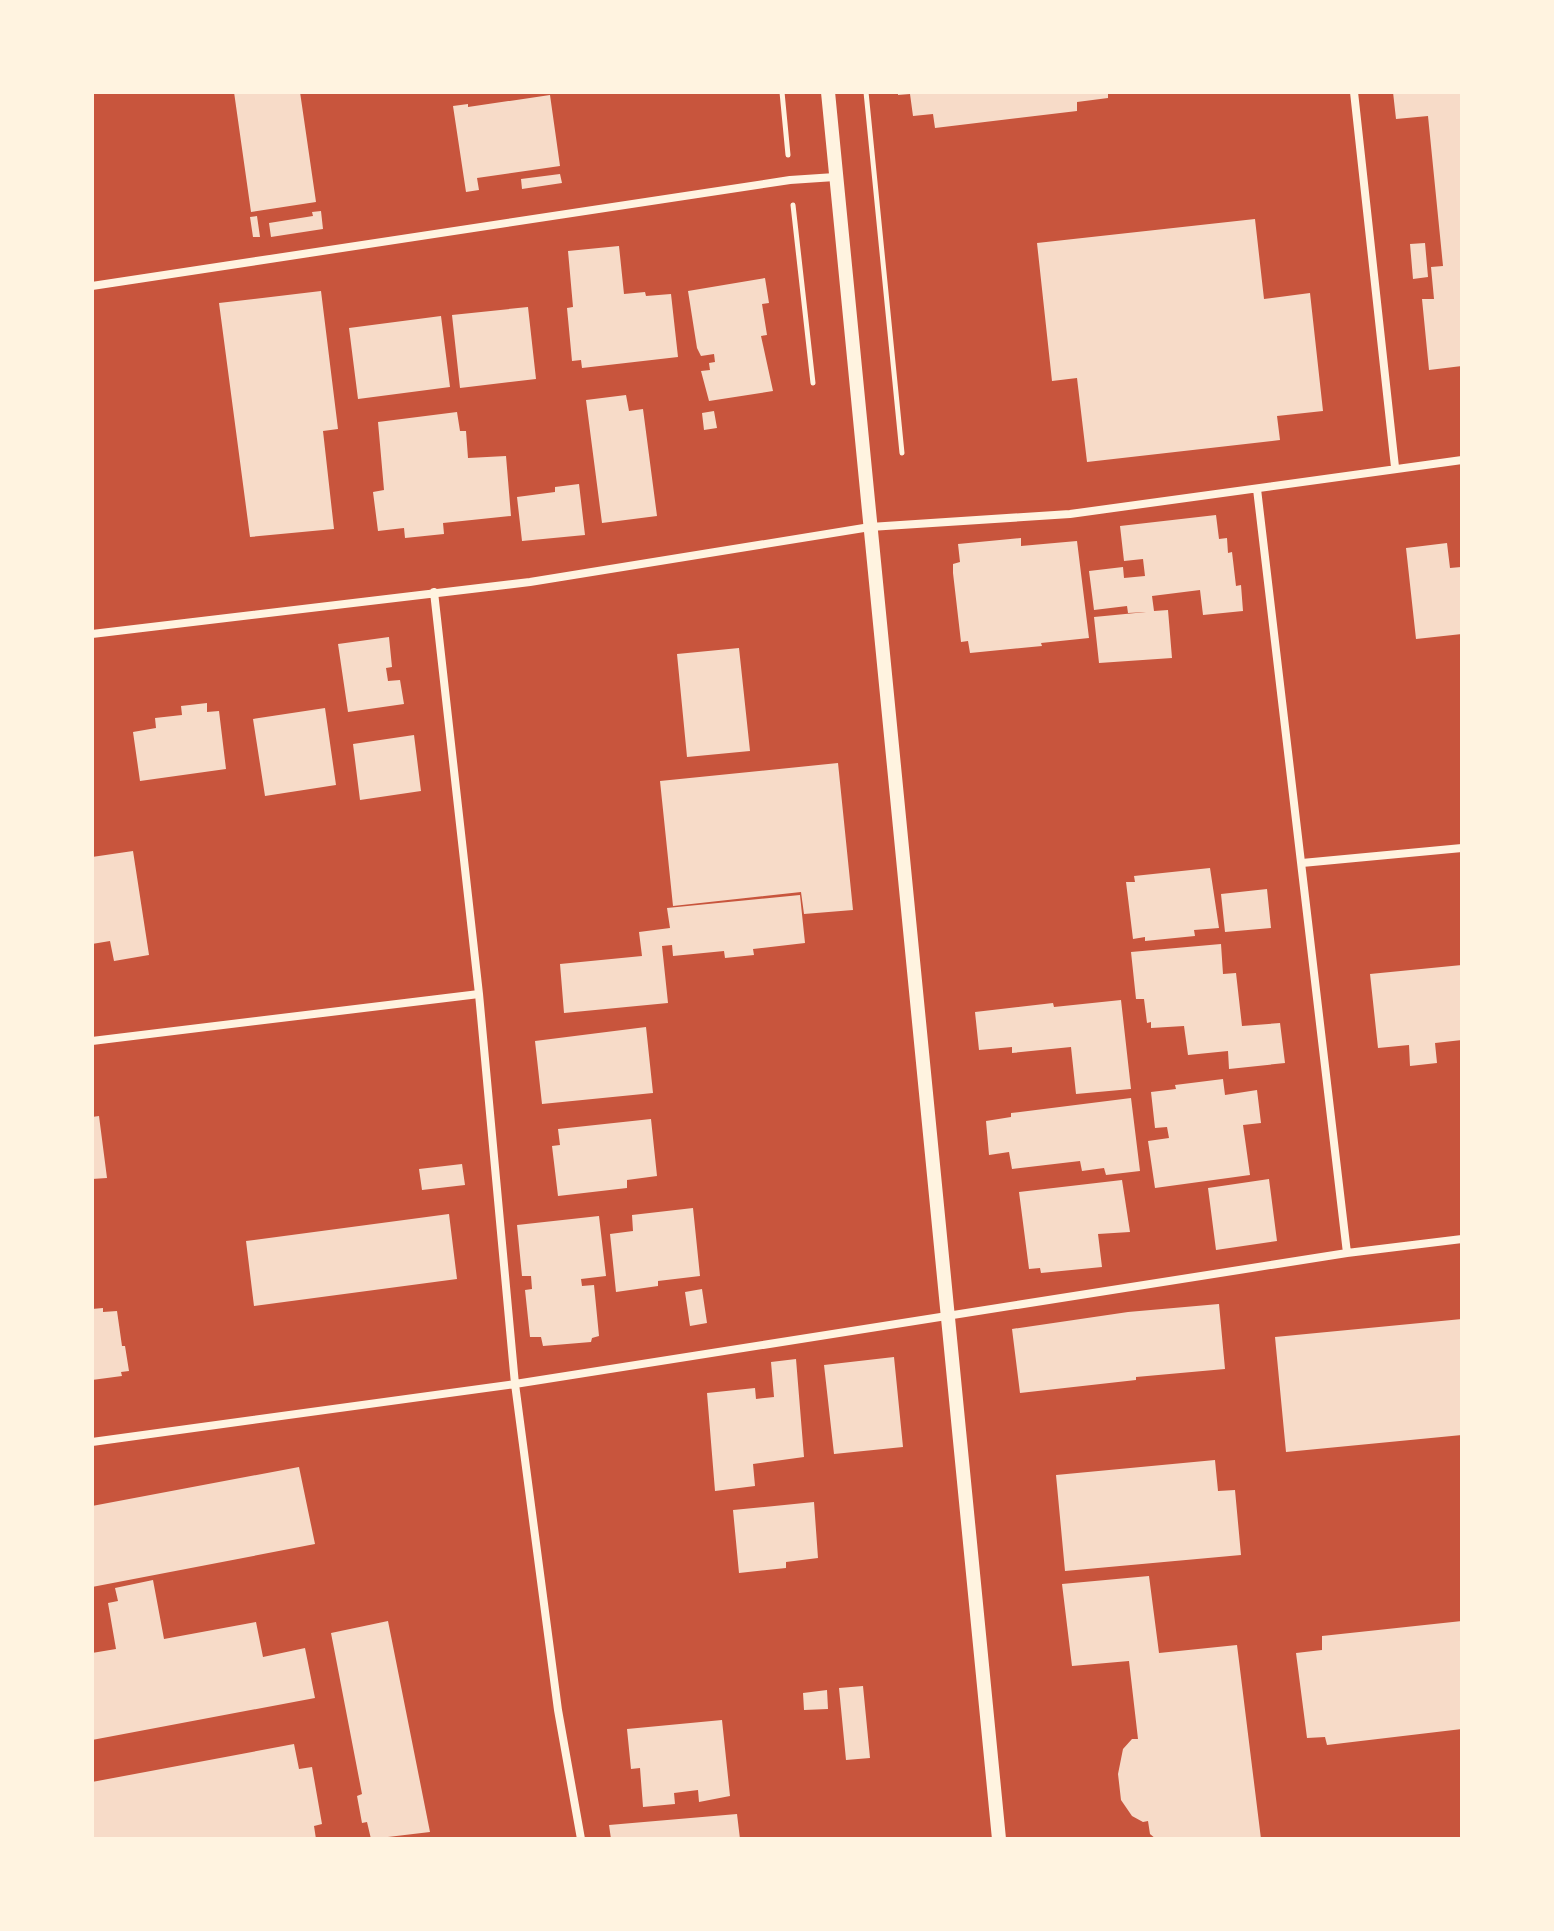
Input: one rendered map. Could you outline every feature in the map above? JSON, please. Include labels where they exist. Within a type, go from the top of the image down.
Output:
[{"type":"street","points":[[828,92],[999,1839]]},
{"type":"street","points":[[1354,92],[1395,467]]},
{"type":"street","points":[[92,286],[790,180],[835,177]]},
{"type":"street","points":[[92,634],[530,582],[870,527],[1070,514],[1462,460]]},
{"type":"street","points":[[1257,489],[1347,1253]]},
{"type":"street","points":[[434,592],[479,994],[515,1384],[558,1710],[581,1839]]},
{"type":"street","points":[[1302,863],[1462,848]]},
{"type":"street","points":[[92,1041],[479,994]]},
{"type":"street","points":[[92,1442],[515,1384],[1347,1253],[1462,1239]]},
{"type":"path","points":[[782,92],[813,383]]},
{"type":"path","points":[[866,92],[902,453]]},
{"type":"building","points":[[234,92],[300,92],[316,202],[251,212]]},
{"type":"building","points":[[898,92],[1108,92],[1108,98],[1077,102],[1077,111],[935,128],[933,114],[913,116],[910,94],[898,95]]},
{"type":"building","points":[[1393,92],[1462,92],[1462,366],[1429,370],[1422,299],[1434,299],[1431,267],[1443,266],[1428,116],[1396,119]]},
{"type":"building","points":[[550,95],[560,166],[477,178],[479,190],[466,192],[453,106],[468,104],[468,107]]},
{"type":"building","points":[[560,174],[562,183],[522,189],[521,179]]},
{"type":"building","points":[[321,211],[323,229],[271,237],[269,223],[313,216],[312,212]]},
{"type":"building","points":[[257,216],[260,237],[253,237],[250,217]]},
{"type":"building","points":[[1255,219],[1264,299],[1310,293],[1323,411],[1277,416],[1280,440],[1087,462],[1077,378],[1052,381],[1037,243]]},
{"type":"building","points":[[1425,243],[1428,277],[1413,279],[1410,244]]},
{"type":"building","points":[[619,246],[624,294],[671,294],[678,357],[582,368],[581,360],[572,361],[567,308],[573,307],[568,251]]},
{"type":"building","points":[[765,278],[769,303],[762,304],[767,335],[761,336],[773,391],[709,401],[701,371],[710,370],[709,363],[715,362],[714,354],[701,356],[697,348],[688,291]]},
{"type":"building","points":[[321,291],[338,429],[323,431],[334,529],[250,537],[219,303]]},
{"type":"building","points":[[528,307],[536,379],[460,388],[452,315]]},
{"type":"building","points":[[441,316],[450,387],[358,399],[349,328]]},
{"type":"building","points":[[626,395],[629,411],[643,409],[657,516],[602,523],[586,400]]},
{"type":"building","points":[[714,411],[717,428],[704,430],[702,413]]},
{"type":"building","points":[[457,412],[460,431],[466,431],[468,458],[506,456],[511,516],[443,523],[444,534],[405,538],[404,528],[378,531],[373,492],[384,490],[378,422]]},
{"type":"building","points":[[579,484],[585,535],[522,541],[517,497],[555,492],[555,487]]},
{"type":"building","points":[[1216,515],[1219,539],[1227,538],[1228,553],[1232,552],[1236,586],[1241,585],[1243,611],[1203,615],[1200,590],[1152,596],[1154,611],[1168,610],[1172,658],[1099,663],[1094,617],[1146,612],[1128,613],[1127,606],[1094,610],[1089,571],[1123,567],[1124,578],[1145,576],[1143,559],[1124,561],[1120,526]]},
{"type":"building","points":[[1021,538],[1021,546],[1077,541],[1089,638],[970,653],[968,641],[961,642],[953,573],[953,564],[960,562],[958,544]]},
{"type":"building","points":[[1447,543],[1450,568],[1461,567],[1462,634],[1416,639],[1406,548]]},
{"type":"building","points":[[389,637],[392,667],[386,668],[388,681],[400,680],[404,704],[348,712],[338,644]]},
{"type":"building","points":[[739,648],[750,751],[687,757],[677,654]]},
{"type":"building","points":[[207,703],[207,712],[219,711],[226,769],[140,781],[133,732],[156,728],[155,718],[182,715],[181,706]]},
{"type":"building","points":[[325,708],[336,785],[265,796],[253,719]]},
{"type":"building","points":[[414,735],[421,791],[360,800],[353,744]]},
{"type":"building","points":[[838,763],[853,910],[804,914],[801,892],[673,906],[660,781]]},
{"type":"building","points":[[133,851],[149,955],[114,961],[110,941],[92,944],[92,857]]},
{"type":"building","points":[[1210,868],[1219,928],[1194,930],[1195,936],[1145,941],[1145,937],[1133,939],[1126,882],[1135,882],[1134,876]]},
{"type":"building","points":[[1267,889],[1271,928],[1225,932],[1221,894]]},
{"type":"building","points":[[800,895],[805,943],[753,949],[754,955],[725,958],[724,951],[673,956],[672,945],[662,946],[668,1003],[564,1013],[560,964],[642,956],[639,932],[670,928],[667,908]]},
{"type":"building","points":[[1221,944],[1223,974],[1236,973],[1242,1026],[1280,1023],[1285,1063],[1229,1069],[1228,1051],[1188,1055],[1184,1026],[1151,1028],[1151,1022],[1147,1023],[1144,999],[1136,999],[1131,952]]},
{"type":"building","points":[[1462,965],[1462,1040],[1435,1043],[1437,1063],[1410,1066],[1409,1045],[1378,1048],[1370,974]]},
{"type":"building","points":[[1121,1000],[1131,1089],[1076,1094],[1071,1047],[1012,1053],[1012,1047],[979,1050],[975,1012],[1053,1003],[1054,1007]]},
{"type":"building","points":[[646,1027],[653,1093],[542,1104],[535,1041]]},
{"type":"building","points":[[1223,1079],[1225,1095],[1257,1090],[1261,1123],[1243,1125],[1250,1175],[1155,1188],[1148,1141],[1169,1138],[1167,1127],[1155,1128],[1151,1092],[1176,1089],[1175,1085]]},
{"type":"building","points":[[1131,1098],[1140,1171],[1106,1175],[1104,1168],[1082,1171],[1080,1161],[1012,1169],[1009,1152],[989,1155],[986,1121],[1011,1117],[1011,1113]]},
{"type":"building","points":[[99,1116],[107,1178],[92,1179],[92,1117]]},
{"type":"building","points":[[651,1119],[657,1176],[627,1180],[627,1188],[558,1196],[552,1146],[560,1145],[558,1129]]},
{"type":"building","points":[[462,1164],[465,1185],[422,1190],[419,1169]]},
{"type":"building","points":[[1269,1179],[1277,1241],[1216,1250],[1208,1188]]},
{"type":"building","points":[[1122,1180],[1130,1232],[1098,1234],[1102,1267],[1041,1273],[1040,1268],[1029,1269],[1019,1192]]},
{"type":"building","points":[[693,1208],[700,1276],[658,1281],[658,1286],[616,1292],[610,1234],[633,1231],[632,1215]]},
{"type":"building","points":[[449,1214],[457,1279],[254,1306],[246,1241]]},
{"type":"building","points":[[599,1216],[606,1276],[581,1279],[582,1286],[594,1285],[599,1336],[592,1338],[591,1342],[543,1346],[541,1337],[530,1337],[525,1290],[532,1289],[531,1276],[522,1276],[517,1225]]},
{"type":"building","points":[[702,1289],[707,1323],[690,1326],[685,1292]]},
{"type":"building","points":[[1219,1304],[1225,1369],[1136,1377],[1136,1380],[1020,1393],[1012,1329],[1128,1312]]},
{"type":"building","points":[[103,1308],[103,1312],[117,1311],[129,1371],[121,1372],[122,1376],[92,1380],[92,1309]]},
{"type":"building","points":[[1462,1319],[1462,1435],[1286,1452],[1275,1337]]},
{"type":"building","points":[[894,1357],[903,1447],[834,1454],[824,1365]]},
{"type":"building","points":[[796,1359],[804,1457],[753,1464],[755,1486],[715,1491],[707,1393],[755,1388],[756,1399],[774,1397],[771,1362]]},
{"type":"building","points":[[1215,1460],[1218,1491],[1235,1490],[1241,1555],[1065,1571],[1056,1475]]},
{"type":"building","points":[[299,1467],[315,1544],[92,1587],[92,1506]]},
{"type":"building","points":[[814,1502],[818,1558],[786,1562],[786,1568],[739,1573],[733,1510]]},
{"type":"building","points":[[1149,1576],[1159,1653],[1237,1645],[1261,1839],[1156,1839],[1150,1834],[1148,1821],[1143,1822],[1132,1816],[1121,1800],[1118,1774],[1123,1749],[1132,1739],[1138,1739],[1129,1661],[1072,1666],[1062,1584]]},
{"type":"building","points":[[153,1580],[164,1639],[256,1622],[263,1657],[305,1648],[315,1698],[92,1740],[92,1653],[116,1649],[108,1603],[118,1601],[115,1588]]},
{"type":"building","points":[[388,1621],[430,1832],[371,1839],[367,1822],[362,1823],[357,1796],[362,1794],[331,1633]]},
{"type":"building","points":[[1462,1621],[1462,1729],[1327,1745],[1325,1737],[1307,1738],[1296,1653],[1322,1650],[1322,1636]]},
{"type":"building","points":[[863,1686],[870,1758],[846,1760],[839,1688]]},
{"type":"building","points":[[827,1690],[828,1709],[804,1710],[803,1693]]},
{"type":"building","points":[[722,1720],[730,1796],[699,1802],[698,1790],[674,1793],[675,1804],[643,1807],[640,1768],[631,1769],[627,1729]]},
{"type":"building","points":[[294,1744],[299,1769],[312,1767],[322,1824],[314,1826],[316,1839],[92,1839],[92,1782]]},
{"type":"building","points":[[737,1814],[740,1839],[611,1839],[609,1825]]}]
